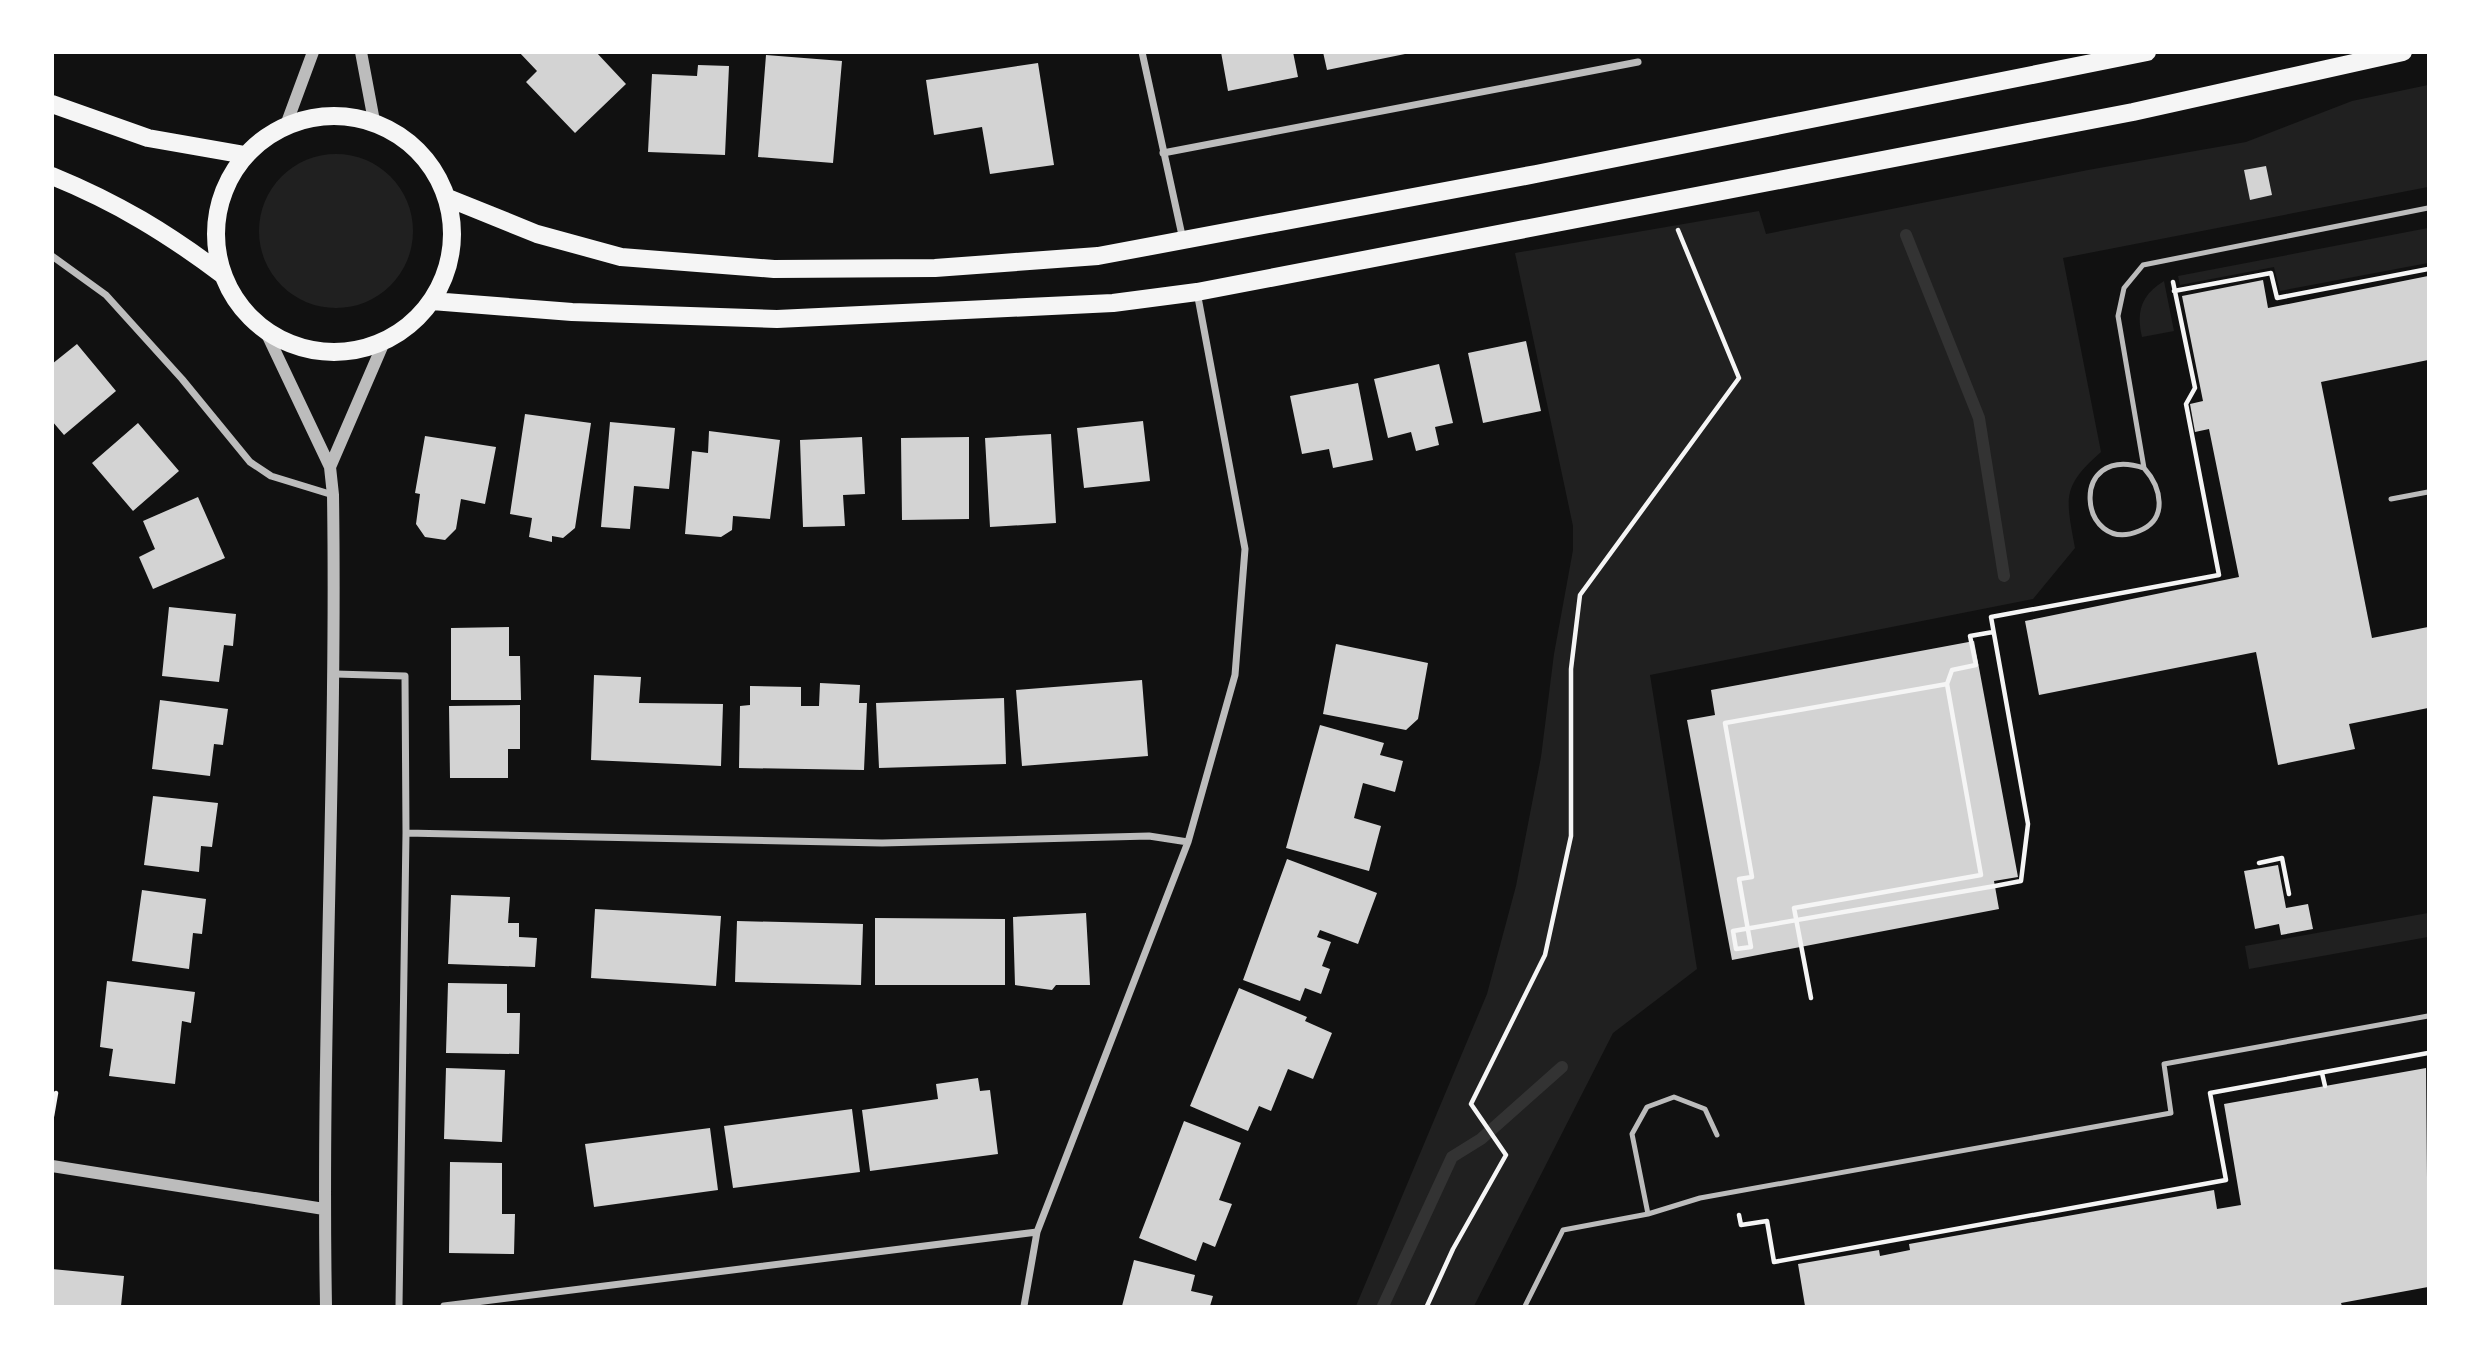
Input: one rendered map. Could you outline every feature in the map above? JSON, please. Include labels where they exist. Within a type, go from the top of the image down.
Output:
[{"type":"main road","points":[[448,198],[537,234],[621,257],[775,269],[935,268],[1098,256],[2147,52]]},
{"type":"main road","points":[[432,301],[572,312],[777,319],[1113,303],[1197,292],[2133,112],[2403,52]]},
{"type":"main road","points":[[52,104],[148,138],[245,155]]},
{"type":"main road","points":[[335,116],[374,121],[410,142],[438,175],[448,198],[453,233],[448,268],[432,301],[409,326],[384,342],[363,349],[321,352],[282,341],[247,315],[223,275],[217,250],[216,225],[220,200],[230,176],[245,155],[263,138],[286,125],[315,117],[335,116]]},
{"type":"main road","points":[[52,176],[103,198],[165,231],[223,275]]},
{"type":"street","points":[[286,125],[313,52]]},
{"type":"street","points":[[361,52],[374,121]]},
{"type":"street","points":[[1142,52],[1184,241]]},
{"type":"street","points":[[1163,153],[1638,62]]},
{"type":"street","points":[[52,256],[106,296],[182,379],[250,462],[271,476],[333,495]]},
{"type":"street","points":[[1024,1307],[1037,1232],[1188,842],[1235,675],[1245,549],[1197,292]]},
{"type":"street","points":[[265,330],[330,467],[333,495],[335,674],[324,1209],[327,1307]]},
{"type":"street","points":[[330,467],[384,342]]},
{"type":"street","points":[[335,674],[405,676],[407,833],[399,1307]]},
{"type":"street","points":[[407,833],[882,843],[1149,836],[1188,842]]},
{"type":"street","points":[[52,1166],[324,1209]]},
{"type":"street","points":[[444,1307],[1037,1232]]},
{"type":"lane","points":[[2144,468],[2126,463],[2108,467],[2095,479],[2088,497],[2092,515],[2105,529],[2123,535],[2141,531],[2154,519],[2161,501],[2157,482],[2144,468],[2118,316],[2124,288],[2143,265],[2428,208]]},
{"type":"lane","points":[[2391,499],[2428,492]]},
{"type":"lane","points":[[1525,1307],[1563,1230],[1648,1214],[1700,1198],[2171,1113],[2164,1064],[2428,1016]]},
{"type":"lane","points":[[1648,1214],[1632,1134],[1647,1107],[1674,1097],[1705,1109],[1717,1135]]},
{"type":"path","points":[[1427,1307],[1453,1249],[1506,1155],[1471,1104],[1545,956],[1571,836],[1571,669],[1580,595],[1739,378],[1676,224],[1674,199]]},
{"type":"path","points":[[1947,684],[1725,723],[1752,877],[1739,879],[1747,927],[1749,937],[1751,947],[1736,949],[1733,931],[1747,928],[1760,926],[1774,924],[2021,881],[2028,824],[1991,617],[2219,575],[2186,404],[2195,388],[2174,291],[2271,273],[2277,298],[2428,269]]},
{"type":"path","points":[[1811,998],[1794,908],[1981,875],[1947,684],[1952,670],[1976,665],[1970,636],[1993,632]]},
{"type":"path","points":[[2259,863],[2283,858],[2290,894]]},
{"type":"path","points":[[1774,1262],[2227,1180],[2210,1093],[2428,1054]]},
{"type":"path","points":[[2322,1073],[2325,1086]]},
{"type":"path","points":[[52,1116],[56,1093]]},
{"type":"shaded area","points":[[2428,85],[2428,187],[2063,258],[2101,452],[2079,475],[2070,494],[2070,517],[2075,548],[2033,599],[1650,675],[1697,969],[1613,1033],[1474,1306],[1356,1306],[1487,994],[1516,886],[1541,757],[1554,654],[1573,550],[1573,526],[1515,253],[1759,211],[1766,234],[2088,170],[2246,142],[2352,101]]},
{"type":"shaded area","points":[[336,154],[366,160],[391,176],[407,201],[413,231],[407,261],[391,286],[366,302],[336,308],[306,302],[281,286],[265,261],[259,231],[265,201],[281,176],[306,160]]},
{"type":"shaded area","points":[[2428,228],[2428,263],[2280,291],[2274,267],[2180,285],[2178,276]]},
{"type":"shaded area","points":[[2164,281],[2174,331],[2142,337],[2142,305],[2150,292]]},
{"type":"shaded area","points":[[2428,913],[2428,937],[2249,969],[2245,946]]},
{"type":"building","points":[[519,52],[596,52],[626,84],[575,133],[526,82],[537,71]]},
{"type":"building","points":[[1221,52],[1293,52],[1298,77],[1228,91]]},
{"type":"building","points":[[1323,52],[1405,52],[1405,54],[1327,70]]},
{"type":"building","points":[[766,55],[842,61],[833,163],[758,157]]},
{"type":"building","points":[[1038,63],[1054,165],[990,174],[982,127],[934,135],[926,80]]},
{"type":"building","points":[[698,65],[729,66],[725,155],[648,152],[652,74],[697,76]]},
{"type":"building","points":[[2266,166],[2272,195],[2250,200],[2244,170]]},
{"type":"building","points":[[2428,276],[2428,360],[2321,382],[2372,638],[2428,627],[2428,708],[2349,724],[2355,749],[2278,765],[2256,652],[2039,695],[2025,621],[2239,577],[2209,429],[2195,432],[2190,404],[2203,401],[2182,296],[2263,280],[2268,308]]},
{"type":"building","points":[[1526,341],[1541,411],[1483,423],[1468,353]]},
{"type":"building","points":[[77,344],[116,391],[64,435],[52,421],[52,364]]},
{"type":"building","points":[[1439,364],[1453,423],[1435,427],[1439,445],[1416,451],[1411,432],[1388,438],[1374,379]]},
{"type":"building","points":[[1358,383],[1373,460],[1333,468],[1329,449],[1302,454],[1290,396]]},
{"type":"building","points":[[525,414],[591,423],[575,528],[563,538],[552,536],[552,542],[529,537],[532,518],[510,514]]},
{"type":"building","points":[[1143,421],[1150,481],[1084,488],[1077,428]]},
{"type":"building","points":[[610,422],[675,428],[669,489],[634,486],[630,529],[601,527]]},
{"type":"building","points":[[138,423],[179,471],[133,511],[92,463]]},
{"type":"building","points":[[709,431],[780,440],[770,519],[733,516],[732,530],[721,537],[685,534],[692,451],[708,453]]},
{"type":"building","points":[[1051,434],[1056,523],[990,527],[985,438]]},
{"type":"building","points":[[425,436],[496,447],[485,504],[461,499],[456,529],[445,540],[425,537],[416,524],[420,494],[415,493]]},
{"type":"building","points":[[862,437],[865,494],[843,495],[845,526],[803,527],[800,440]]},
{"type":"building","points":[[969,437],[969,519],[902,520],[901,438]]},
{"type":"building","points":[[198,497],[225,558],[153,589],[139,557],[155,549],[143,521]]},
{"type":"building","points":[[169,607],[236,614],[233,646],[224,645],[219,682],[162,676]]},
{"type":"building","points":[[509,627],[509,656],[520,656],[521,700],[451,700],[451,628]]},
{"type":"building","points":[[1974,641],[2018,877],[1994,881],[1999,909],[1732,960],[1687,720],[1715,715],[1711,690]]},
{"type":"building","points":[[1336,644],[1428,663],[1418,719],[1406,730],[1323,714]]},
{"type":"building","points":[[594,675],[641,677],[639,703],[723,704],[721,766],[591,760]]},
{"type":"building","points":[[1142,680],[1148,756],[1022,766],[1016,690]]},
{"type":"building","points":[[820,683],[860,685],[859,703],[867,703],[864,770],[739,768],[740,706],[750,705],[750,686],[801,687],[801,706],[819,706]]},
{"type":"building","points":[[1004,698],[1006,764],[879,768],[876,703]]},
{"type":"building","points":[[160,700],[228,709],[223,745],[214,744],[210,776],[152,769]]},
{"type":"building","points":[[520,705],[520,749],[508,749],[508,778],[450,778],[449,706]]},
{"type":"building","points":[[1320,725],[1384,743],[1380,755],[1403,761],[1395,792],[1363,783],[1354,818],[1381,826],[1369,871],[1286,848]]},
{"type":"building","points":[[153,796],[218,803],[212,847],[201,846],[199,872],[144,865]]},
{"type":"building","points":[[1287,859],[1377,893],[1358,944],[1320,930],[1317,937],[1331,942],[1322,966],[1330,969],[1321,994],[1305,988],[1300,1001],[1243,980]]},
{"type":"building","points":[[2278,865],[2286,908],[2308,904],[2313,929],[2281,935],[2279,924],[2255,929],[2244,871]]},
{"type":"building","points":[[142,890],[206,899],[202,934],[193,933],[189,969],[132,961]]},
{"type":"building","points":[[451,895],[510,897],[508,923],[519,923],[519,937],[537,938],[535,967],[448,964]]},
{"type":"building","points":[[595,909],[721,916],[716,986],[591,978]]},
{"type":"building","points":[[1086,913],[1090,985],[1056,985],[1052,990],[1015,985],[1013,917]]},
{"type":"building","points":[[875,918],[1005,919],[1005,985],[875,985]]},
{"type":"building","points":[[737,921],[863,924],[861,985],[735,982]]},
{"type":"building","points":[[107,981],[195,992],[191,1023],[182,1021],[175,1084],[109,1076],[113,1049],[100,1047]]},
{"type":"building","points":[[448,983],[507,984],[507,1013],[520,1013],[519,1054],[446,1053]]},
{"type":"building","points":[[1239,988],[1307,1017],[1305,1021],[1332,1033],[1313,1079],[1288,1069],[1271,1111],[1259,1106],[1248,1131],[1190,1106]]},
{"type":"building","points":[[446,1068],[505,1070],[502,1142],[444,1139]]},
{"type":"building","points":[[2426,1068],[2428,1287],[2341,1303],[2342,1306],[1805,1306],[1798,1264],[1879,1250],[1880,1256],[1910,1250],[1909,1244],[2214,1190],[2217,1209],[2241,1205],[2224,1104]]},
{"type":"building","points":[[978,1078],[980,1091],[990,1090],[998,1154],[870,1171],[862,1110],[938,1099],[936,1084]]},
{"type":"building","points":[[852,1109],[860,1172],[733,1188],[724,1126]]},
{"type":"building","points":[[1184,1121],[1241,1143],[1219,1200],[1232,1204],[1215,1247],[1203,1242],[1196,1261],[1139,1238]]},
{"type":"building","points":[[710,1128],[718,1190],[594,1207],[585,1144]]},
{"type":"building","points":[[450,1162],[502,1163],[502,1214],[515,1214],[514,1254],[449,1253]]},
{"type":"building","points":[[1134,1260],[1195,1275],[1191,1291],[1213,1296],[1210,1306],[1122,1306]]},
{"type":"building","points":[[52,1269],[124,1276],[121,1306],[52,1306]]},
{"type":"waterway","points":[[1906,235],[1979,418],[2004,576]]},
{"type":"waterway","points":[[1383,1306],[1452,1157],[1481,1139],[1562,1067]]}]
